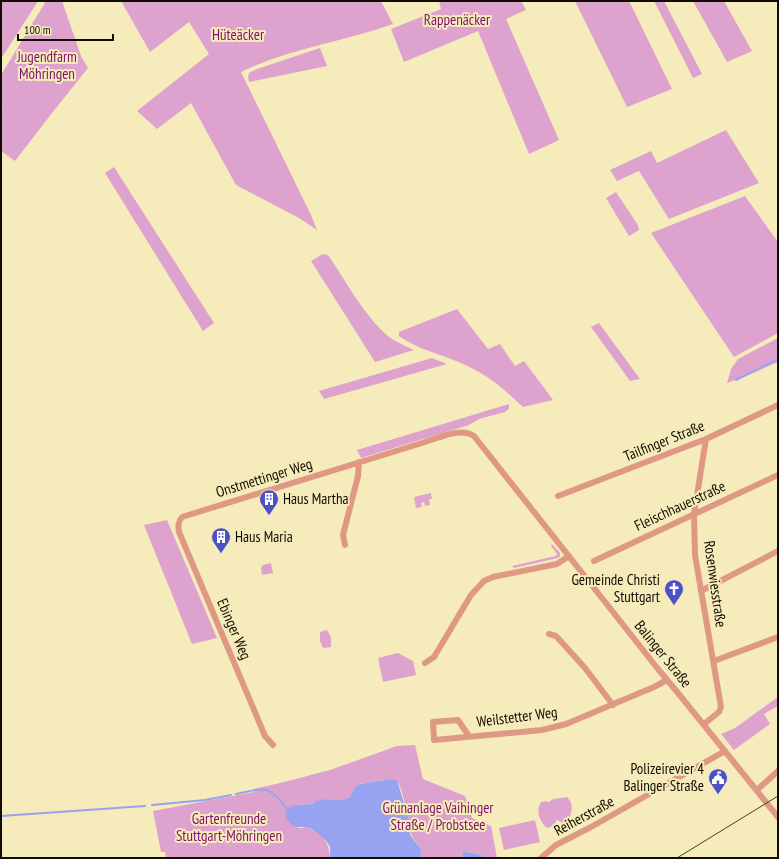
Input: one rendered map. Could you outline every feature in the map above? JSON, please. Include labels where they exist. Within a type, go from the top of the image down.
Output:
[{"type":"street","name":"Tailfinger Straße","points":[[558,496],[706,439],[778,405]]},
{"type":"street","name":"Onstmettinger Weg","points":[[179,520],[182,517],[358,462],[457,433],[468,432]]},
{"type":"street","name":"Balinger Straße","points":[[468,432],[474,436],[667,680],[778,817]]},
{"type":"street","name":"Rosenwiesstraße","points":[[704,724],[719,712],[721,707],[695,555],[694,514],[706,439]]},
{"type":"street","points":[[345,545],[343,535],[358,476],[358,462]]},
{"type":"street","name":"Fleischhauerstraße","points":[[594,560],[778,475]]},
{"type":"street","name":"Ebinger Weg","points":[[179,520],[179,532],[265,736],[273,745]]},
{"type":"street","points":[[701,591],[778,551]]},
{"type":"street","points":[[425,663],[434,657],[470,595],[484,581],[493,577],[557,564],[569,556]]},
{"type":"street","points":[[548,634],[556,636],[585,668],[613,705]]},
{"type":"street","points":[[714,660],[778,637]]},
{"type":"street","name":"Weilstetter Weg","points":[[469,736],[458,720],[433,722],[434,740],[542,730],[566,724],[613,705],[667,680]]},
{"type":"street","name":"Reiherstraße","points":[[541,858],[556,845],[591,827],[725,751]]},
{"type":"street","points":[[756,790],[778,771]]},
{"type":"green space","points":[[1,1],[38,1],[1,59]]},
{"type":"green space","name":"Jugendfarm Möhringen","points":[[46,1],[62,1],[81,56],[88,68],[15,161],[1,151],[1,107],[3,104],[1,103],[1,75]]},
{"type":"green space","name":"Hüteäcker","points":[[121,1],[381,1],[393,24],[278,57],[241,72],[317,230],[299,218],[236,185],[191,103],[157,129],[137,111],[209,54],[189,22],[150,52]]},
{"type":"green space","name":"Rappenäcker","points":[[439,1],[521,1],[526,10],[506,19],[559,140],[529,154],[478,31],[404,62],[391,29],[441,9]]},
{"type":"green space","points":[[575,1],[629,1],[672,89],[627,107]]},
{"type":"green space","points":[[654,1],[664,1],[702,74],[693,78]]},
{"type":"green space","points":[[693,1],[724,1],[752,51],[727,62]]},
{"type":"green space","points":[[320,48],[327,66],[249,82],[249,73],[257,69]]},
{"type":"green space","points":[[726,130],[759,183],[669,219],[639,171],[617,181],[610,170],[651,151],[657,163]]},
{"type":"green space","points":[[114,167],[214,323],[203,331],[105,173]]},
{"type":"green space","points":[[616,192],[638,225],[639,230],[629,236],[606,198]]},
{"type":"green space","points":[[745,196],[778,242],[778,333],[734,357],[651,233]]},
{"type":"green space","points":[[323,254],[328,255],[357,300],[374,322],[392,339],[414,350],[375,362],[311,261]]},
{"type":"green space","points":[[457,309],[488,349],[500,344],[515,366],[524,361],[553,400],[523,407],[501,387],[479,372],[461,363],[406,341],[399,336],[399,332]]},
{"type":"green space","points":[[599,323],[640,379],[630,381],[591,327]]},
{"type":"green space","points":[[778,338],[778,362],[727,383],[731,369],[738,359]]},
{"type":"green space","points":[[432,358],[447,364],[324,399],[319,391]]},
{"type":"green space","points":[[509,404],[509,409],[505,412],[479,419],[469,425],[361,458],[357,450]]},
{"type":"green space","points":[[431,493],[432,499],[429,499],[430,505],[425,506],[424,502],[421,503],[422,507],[416,508],[414,497]]},
{"type":"green space","points":[[167,520],[217,638],[192,644],[144,525]]},
{"type":"green space","points":[[552,544],[560,553],[558,558],[514,568],[512,566],[556,556],[557,554],[551,546]]},
{"type":"green space","points":[[271,563],[273,573],[262,575],[261,568],[263,565]]},
{"type":"green space","points":[[327,630],[331,637],[331,647],[323,648],[320,641],[320,632]]},
{"type":"green space","points":[[398,653],[413,661],[416,675],[383,682],[378,658]]},
{"type":"green space","points":[[778,697],[778,706],[764,714],[770,724],[734,750],[721,734],[735,728]]},
{"type":"green space","points":[[415,745],[423,779],[465,796],[472,818],[491,826],[497,858],[483,858],[482,855],[462,851],[463,858],[420,858],[422,850],[411,835],[410,823],[401,789],[397,780],[392,779],[359,784],[354,788],[350,797],[342,800],[327,799],[313,804],[294,805],[298,828],[310,828],[319,834],[328,845],[330,854],[329,858],[166,858],[165,852],[161,852],[153,811],[254,792],[254,789],[330,770],[397,746]]},
{"type":"green space","points":[[567,797],[571,802],[572,808],[569,819],[563,823],[557,820],[553,826],[547,828],[542,823],[539,816],[539,805],[541,802],[549,802],[553,799]]},
{"type":"green space","points":[[535,820],[540,842],[504,850],[499,828]]},
{"type":"water","points":[[392,779],[397,780],[410,823],[410,835],[422,850],[420,858],[329,858],[330,847],[323,838],[309,828],[298,827],[290,824],[285,816],[287,809],[294,805],[313,804],[316,801],[327,799],[342,800],[350,797],[354,788],[359,784]]},
{"type":"water","points":[[462,851],[482,855],[483,858],[463,858]]},
{"type":"waterway","points":[[736,380],[778,359]]},
{"type":"waterway","points":[[236,794],[254,790],[265,790],[275,795],[287,809]]},
{"type":"waterway","points":[[152,805],[205,800],[231,795]]},
{"type":"waterway","points":[[1,816],[145,806]]},
{"type":"tram line","points":[[677,858],[778,796]]},
{"type":"place","name":"Haus Martha","points":[[269,516]]},
{"type":"place","name":"Haus Maria","points":[[221,554]]},
{"type":"place","name":"Gemeinde Christi Stuttgart","points":[[674,606]]},
{"type":"place","name":"Polizeirevier 4 Balinger Straße","points":[[718,795]]},
{"type":"park label","name":"Grünanlage Vaihinger Straße / Probstsee","points":[[438,816]]},
{"type":"park label","name":"Gartenfreunde Stuttgart-Möhringen","points":[[229,828]]}]
